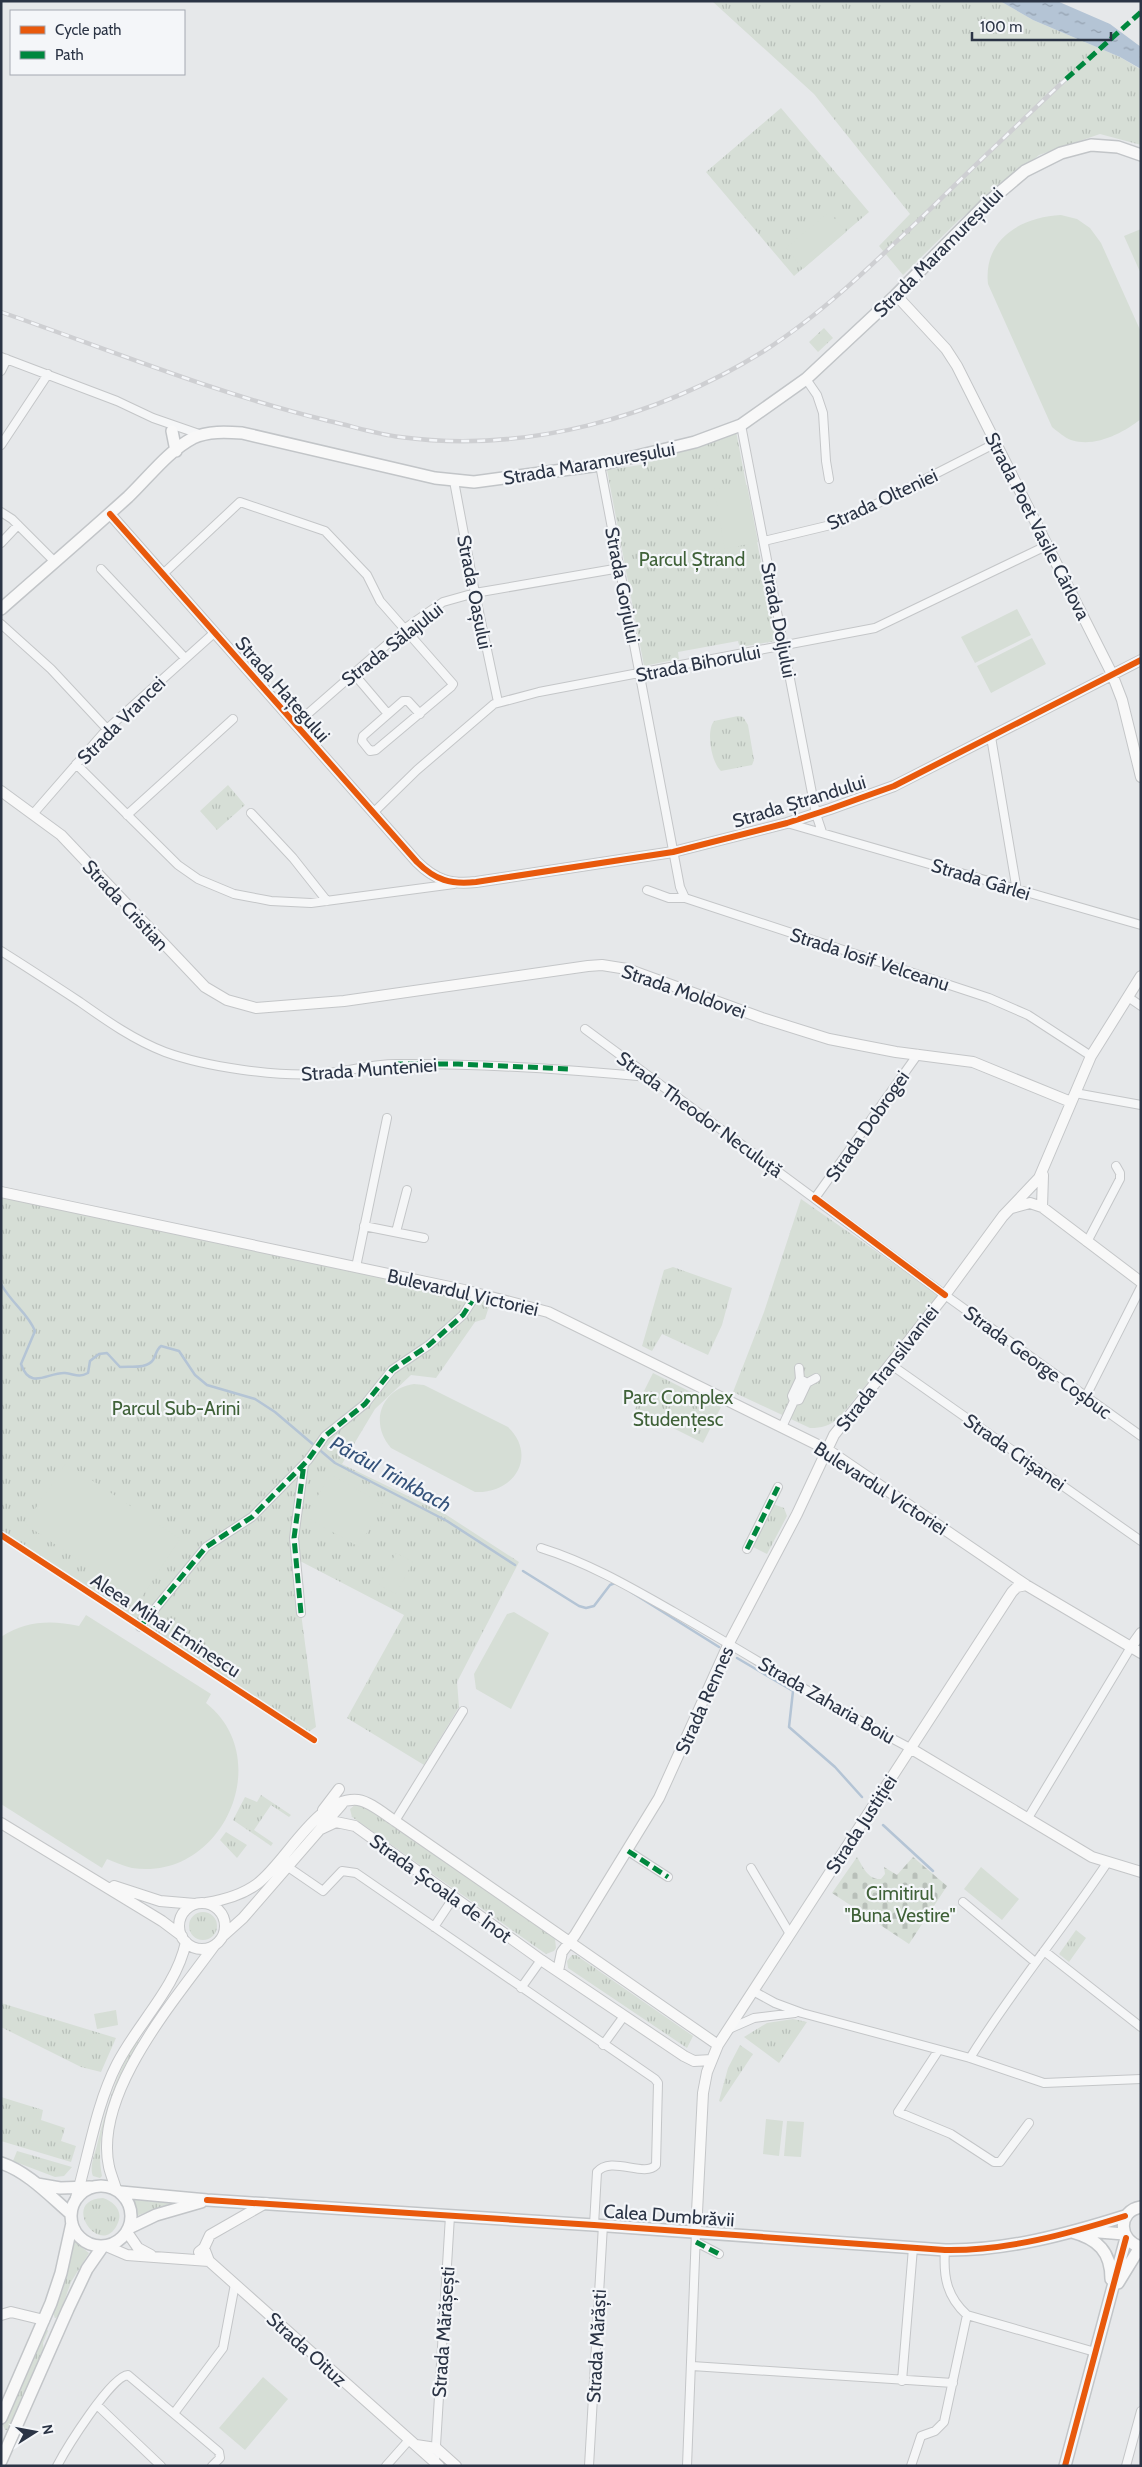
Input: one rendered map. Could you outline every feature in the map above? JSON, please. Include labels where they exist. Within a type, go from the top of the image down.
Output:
[{"type":"main road","name":"Strada Maramureșului","points":[[1,609],[110,514],[180,448],[202,435],[226,432],[242,433],[454,481],[505,479],[600,465],[665,451],[741,426],[806,379],[896,295],[1009,183],[1042,161],[1078,147],[1091,145],[1118,147],[1141,155]]},
{"type":"main road","points":[[168,427],[180,448]]},
{"type":"main road","points":[[1,2163],[17,2171],[35,2184],[72,2218],[77,2234],[86,2242],[104,2246],[120,2240],[128,2230],[132,2217],[130,2206],[119,2191],[106,2186],[82,2191],[35,2184]]},
{"type":"main road","points":[[1,2418],[44,2320],[62,2273],[72,2218],[82,2191]]},
{"type":"main road","name":"Calea Dumbrăvii","points":[[119,2191],[208,2200],[598,2225],[696,2237],[945,2250],[996,2246],[1075,2231],[1125,2216],[1132,2209],[1141,2207]]},
{"type":"main road","name":"Calea Dumbrăvii","points":[[128,2230],[156,2215],[208,2200]]},
{"type":"main road","points":[[1065,2466],[1125,2236],[1123,2222],[1125,2216]]},
{"type":"main road","points":[[1075,2231],[1090,2238],[1104,2249],[1111,2267],[1110,2295]]},
{"type":"main road","name":"Calea Dumbrăvii","points":[[1075,2231],[1125,2236]]},
{"type":"main road","points":[[1110,2295],[1141,2247],[1125,2236]]},
{"type":"main road","points":[[1,2461],[83,2278],[104,2246]]},
{"type":"main road","points":[[44,2320],[49,2324],[51,2332],[49,2354]]},
{"type":"main road","points":[[1,2432],[7,2435],[14,2432]]},
{"type":"street","name":"Strada Poet Vasile Cârlova","points":[[896,295],[946,349],[1048,545],[1112,674],[1122,700],[1141,777]]},
{"type":"street","points":[[1,370],[4,358],[48,374],[168,427],[202,435]]},
{"type":"street","points":[[1,445],[48,374]]},
{"type":"street","points":[[806,379],[817,395],[823,413],[826,461],[830,479]]},
{"type":"street","name":"Strada Doljului","points":[[741,426],[816,814]]},
{"type":"street","name":"Strada Olteniei","points":[[764,541],[839,524],[996,444]]},
{"type":"street","name":"Strada Gorjului","points":[[600,465],[673,852]]},
{"type":"street","name":"Strada Oașului","points":[[454,481],[498,702]]},
{"type":"street","points":[[163,574],[240,502],[325,531],[367,575],[380,602],[453,684],[420,714],[376,750],[370,751],[362,741],[363,736],[406,700],[420,714]]},
{"type":"street","points":[[1,512],[18,525],[55,562]]},
{"type":"street","name":"Strada Hațegului","points":[[110,514],[373,813],[421,866],[438,879]]},
{"type":"street","points":[[1,544],[18,525]]},
{"type":"street","name":"Strada Bihorului","points":[[373,813],[417,770],[498,702],[539,692],[784,647],[876,628],[1048,545]]},
{"type":"street","name":"Strada Sălajului","points":[[295,725],[404,630],[443,602],[475,593],[620,568]]},
{"type":"street","points":[[101,569],[185,658]]},
{"type":"street","points":[[1,624],[51,670],[108,729]]},
{"type":"street","name":"Strada Vrancei","points":[[33,814],[108,729],[214,633]]},
{"type":"street","name":"Strada Ștrandului","points":[[76,764],[189,873],[234,894],[271,901],[327,902],[476,882],[673,852],[787,823],[894,786],[1141,660]]},
{"type":"street","points":[[354,674],[388,714]]},
{"type":"street","points":[[126,814],[233,719]]},
{"type":"street","points":[[991,737],[1017,890]]},
{"type":"street","name":"Strada Cristian","points":[[1,791],[61,835],[205,987],[227,1000],[256,1008]]},
{"type":"street","points":[[251,813],[293,858],[327,902]]},
{"type":"street","points":[[816,814],[822,832]]},
{"type":"street","name":"Strada Gârlei","points":[[787,823],[1141,925]]},
{"type":"street","points":[[673,852],[685,898]]},
{"type":"street","name":"Strada Ștrandului","points":[[438,879],[454,884]]},
{"type":"street","name":"Strada Iosif Velceanu","points":[[647,890],[669,898],[685,898],[997,1002],[1028,1015],[1091,1056]]},
{"type":"street","name":"Strada Munteniei","points":[[1,951],[133,1038],[167,1053],[236,1068],[299,1074],[321,1074],[393,1064],[467,1064],[570,1069],[648,1077]]},
{"type":"street","name":"Strada Moldovei","points":[[256,1008],[344,1001],[602,965],[637,972],[762,1018],[829,1039],[958,1059],[988,1067],[1073,1097]]},
{"type":"street","name":"Strada Transilvaniei","points":[[828,1450],[834,1435],[945,1295],[1009,1209],[1027,1192],[1043,1172],[1091,1056],[1139,980]]},
{"type":"street","points":[[1128,997],[1141,1006]]},
{"type":"street","name":"Strada Theodor Neculuță","points":[[586,1029],[648,1077],[816,1198]]},
{"type":"street","name":"Strada Dobrogei","points":[[816,1198],[918,1054]]},
{"type":"street","points":[[1073,1097],[1141,1105]]},
{"type":"street","points":[[356,1267],[386,1118]]},
{"type":"street","points":[[1087,1242],[1120,1179],[1120,1173],[1116,1166]]},
{"type":"street","points":[[1042,1206],[1043,1172]]},
{"type":"street","points":[[396,1232],[407,1190]]},
{"type":"street","name":"Bulevardul Victoriei","points":[[1,1192],[356,1267],[506,1300],[548,1312],[828,1450],[1026,1585],[1136,1650]]},
{"type":"street","name":"Strada George Coșbuc","points":[[816,1198],[945,1295],[1141,1436]]},
{"type":"street","points":[[1009,1209],[1030,1203],[1042,1206],[1141,1282]]},
{"type":"street","points":[[364,1226],[424,1238]]},
{"type":"street","points":[[1086,1396],[1141,1287]]},
{"type":"street","points":[[140,1627],[206,1547],[252,1516],[306,1462],[336,1425],[351,1417],[365,1404],[392,1370],[429,1345],[463,1315],[472,1301]]},
{"type":"street","name":"Strada Crișanei","points":[[890,1364],[1141,1540]]},
{"type":"street","points":[[799,1368],[804,1381]]},
{"type":"street","points":[[782,1427],[794,1401],[792,1396],[804,1381],[816,1378]]},
{"type":"street","name":"Strada Rennes","points":[[569,1944],[659,1798],[729,1643],[828,1450]]},
{"type":"street","points":[[301,1613],[294,1538],[306,1462]]},
{"type":"street","points":[[747,1549],[778,1487]]},
{"type":"street","name":"Strada Zaharia Boiu","points":[[541,1548],[572,1557],[601,1571],[729,1643],[799,1687],[910,1748],[1092,1856],[1107,1863],[1141,1872]]},
{"type":"street","name":"Strada Justiției","points":[[696,2237],[703,2093],[718,2045],[1012,1592],[1017,1587],[1026,1585]]},
{"type":"street","points":[[1028,1818],[1136,1650],[1141,1633]]},
{"type":"street","points":[[395,1821],[463,1711]]},
{"type":"street","points":[[119,2191],[109,2167],[110,2126],[119,2095],[144,2043],[214,1946],[243,1918],[288,1867],[317,1827],[339,1789]]},
{"type":"street","name":"Strada Școala de Înot","points":[[317,1827],[345,1801],[356,1800],[367,1803],[718,2045]]},
{"type":"street","name":"Strada Școala de Înot","points":[[317,1827],[336,1822],[349,1823],[541,1960],[691,2060],[712,2060]]},
{"type":"street","points":[[1,1823],[156,1917],[199,1949],[214,1946]]},
{"type":"street","points":[[89,1877],[142,1896],[168,1902],[201,1903],[231,1897],[255,1886],[317,1827]]},
{"type":"street","points":[[628,1851],[668,1877]]},
{"type":"street","points":[[970,2058],[1035,1962],[1107,1863]]},
{"type":"street","points":[[288,1867],[323,1891],[342,1871],[351,1871],[603,2045],[624,2016]]},
{"type":"street","points":[[751,1868],[790,1934]]},
{"type":"street","points":[[434,1927],[454,1897]]},
{"type":"street","points":[[963,1902],[1035,1962]]},
{"type":"street","points":[[82,2191],[101,2105],[111,2076],[131,2039],[175,1974],[184,1939],[180,1925],[182,1914],[201,1903],[216,1907],[223,1915],[226,1924],[224,1935]]},
{"type":"street","points":[[558,1971],[560,1957],[569,1944]]},
{"type":"street","points":[[1044,1951],[1141,2027]]},
{"type":"street","points":[[521,1988],[541,1960]]},
{"type":"street","points":[[753,1991],[775,2003],[802,2012],[938,2051],[970,2058],[1044,2083],[1141,2079]]},
{"type":"street","points":[[700,2032],[716,2034],[754,2018],[780,2013],[802,2012]]},
{"type":"street","name":"Strada Mărăști","points":[[589,2466],[598,2225],[597,2172],[602,2167],[649,2168],[656,2165],[658,2083],[603,2045]]},
{"type":"street","points":[[938,2051],[898,2112],[950,2134],[994,2162],[1000,2162],[1029,2123]]},
{"type":"street","points":[[187,2259],[204,2248],[210,2235],[266,2203]]},
{"type":"street","name":"Strada Mărășești","points":[[437,2464],[436,2448],[450,2216]]},
{"type":"street","points":[[128,2230],[138,2248],[154,2257]]},
{"type":"street","points":[[696,2237],[719,2254]]},
{"type":"street","name":"Calea Dumbrăvii","points":[[687,2466],[696,2237]]},
{"type":"street","points":[[104,2246],[120,2254],[209,2261]]},
{"type":"street","name":"Strada Oituz","points":[[204,2248],[209,2261],[437,2464]]},
{"type":"street","points":[[902,2381],[913,2248]]},
{"type":"street","points":[[945,2250],[946,2282],[949,2293],[956,2305],[967,2315],[1095,2352]]},
{"type":"street","points":[[175,2412],[224,2348],[234,2284]]},
{"type":"street","points":[[1,2314],[11,2312],[44,2320]]},
{"type":"street","points":[[911,2466],[921,2436],[935,2431],[944,2422],[967,2315]]},
{"type":"street","points":[[692,2366],[953,2383]]},
{"type":"street","points":[[58,2466],[80,2427],[122,2377],[128,2374],[175,2412],[219,2452],[220,2458],[212,2466]]},
{"type":"street","points":[[97,2405],[161,2466]]},
{"type":"street","points":[[1126,2466],[1141,2411]]},
{"type":"street","points":[[386,2466],[412,2443],[436,2448],[456,2466]]},
{"type":"green space","points":[[712,1],[1000,1],[1033,20],[1120,57],[1140,69],[1141,145],[1100,134],[1039,155],[959,220],[903,275],[879,246],[910,214],[814,94]]},
{"type":"green space","points":[[781,108],[869,212],[794,276],[706,172]]},
{"type":"green space","points":[[829,212],[846,232],[803,269],[786,248]]},
{"type":"green space","points":[[1061,215],[1077,219],[1090,228],[1101,243],[1141,332],[1141,419],[1117,434],[1099,441],[1080,442],[1071,440],[1052,427],[988,284],[988,268],[992,255],[998,243],[1008,233],[1032,220]]},
{"type":"green space","points":[[1141,229],[1141,274],[1124,236]]},
{"type":"green space","points":[[824,328],[833,338],[818,352],[809,342]]},
{"type":"green space","name":"Parcul Ștrand","points":[[736,431],[776,641],[740,647],[738,641],[678,652],[679,659],[644,666],[607,470],[640,465]]},
{"type":"green space","points":[[747,485],[758,542],[725,549],[714,489]]},
{"type":"green space","points":[[1017,609],[1031,635],[975,663],[961,637]]},
{"type":"green space","points":[[1032,638],[1046,664],[991,693],[977,666]]},
{"type":"green space","points":[[738,716],[743,717],[748,725],[754,760],[752,765],[721,771],[712,754],[710,732],[714,721]]},
{"type":"green space","points":[[228,785],[245,805],[217,830],[200,811]]},
{"type":"green space","name":"Parcul Sub-Arini","points":[[1,1192],[492,1297],[485,1319],[475,1322],[436,1378],[411,1375],[375,1409],[342,1464],[445,1514],[519,1562],[457,1682],[459,1707],[424,1765],[347,1718],[404,1615],[300,1561],[301,1613],[316,1727],[308,1732],[133,1621],[107,1600],[1,1532]]},
{"type":"green space","points":[[801,1199],[939,1295],[839,1418],[829,1425],[814,1428],[810,1428],[733,1392],[764,1312]]},
{"type":"green space","points":[[673,1267],[732,1288],[722,1325],[708,1355],[662,1334],[652,1351],[642,1346],[664,1270]]},
{"type":"green space","name":"Parc Complex Studențesc","points":[[653,1373],[721,1407],[703,1443],[635,1409]]},
{"type":"green space","points":[[414,1384],[424,1385],[508,1427],[517,1438],[521,1450],[521,1461],[517,1471],[510,1480],[501,1487],[489,1491],[475,1492],[391,1448],[384,1438],[381,1428],[380,1418],[382,1409],[386,1400],[393,1393],[403,1387]]},
{"type":"green space","points":[[66,1463],[180,1539],[139,1601],[25,1524]]},
{"type":"green space","points":[[330,1474],[383,1504],[359,1547],[306,1517]]},
{"type":"green space","points":[[773,1504],[784,1508],[787,1516],[767,1554],[751,1546]]},
{"type":"green space","points":[[396,1553],[413,1562],[396,1594],[379,1585]]},
{"type":"green space","points":[[514,1612],[549,1633],[511,1709],[476,1689],[474,1674],[507,1614]]},
{"type":"green space","points":[[86,1615],[211,1694],[206,1703],[227,1727],[237,1754],[238,1784],[229,1812],[214,1837],[192,1856],[164,1867],[132,1868],[107,1859],[102,1868],[1,1804],[1,1637],[20,1628],[38,1623],[79,1626]]},
{"type":"green space","points":[[261,1795],[291,1815],[289,1817],[271,1805],[254,1830],[273,1843],[271,1846],[233,1820],[245,1797],[257,1802]]},
{"type":"green space","points":[[357,1803],[361,1803],[555,1939],[556,1948],[554,1951],[546,1954],[352,1817],[350,1809]]},
{"type":"green space","points":[[226,1832],[247,1845],[237,1858],[220,1840]]},
{"type":"green space","name":"Cimitirul \"Buna Vestire\"","points":[[857,1857],[869,1875],[876,1879],[881,1879],[885,1874],[884,1867],[897,1875],[913,1857],[947,1886],[909,1944],[832,1893]]},
{"type":"green space","points":[[981,1867],[1019,1899],[1002,1920],[964,1889]]},
{"type":"green space","points":[[203,1912],[213,1916],[217,1926],[213,1936],[203,1940],[193,1936],[189,1926],[193,1916]]},
{"type":"green space","points":[[1076,1930],[1086,1938],[1069,1962],[1059,1954]]},
{"type":"green space","points":[[572,1955],[576,1955],[693,2036],[687,2048],[568,1968],[567,1961]]},
{"type":"green space","points":[[1,2003],[116,2038],[101,2072],[81,2067],[1,2027]]},
{"type":"green space","points":[[116,2010],[118,2025],[97,2029],[94,2014]]},
{"type":"green space","points":[[793,2019],[807,2022],[779,2063],[744,2037],[767,2023]]},
{"type":"green space","points":[[140,2036],[118,2082],[104,2122],[100,2149],[102,2176],[100,2178],[93,2176],[93,2160],[109,2103],[125,2062]]},
{"type":"green space","points":[[740,2045],[753,2054],[721,2102],[719,2101],[728,2068]]},
{"type":"green space","points":[[1,2097],[43,2110],[41,2120],[65,2128],[61,2141],[76,2146],[71,2162],[1,2141]]},
{"type":"green space","points":[[766,2119],[783,2121],[779,2156],[763,2154]]},
{"type":"green space","points":[[787,2121],[804,2122],[801,2157],[784,2156]]},
{"type":"green space","points":[[17,2151],[72,2167],[64,2176],[55,2177],[13,2161]]},
{"type":"green space","points":[[103,2198],[115,2205],[119,2212],[119,2220],[110,2234],[101,2235],[93,2232],[87,2225],[84,2208],[90,2201]]},
{"type":"green space","points":[[133,2200],[174,2201],[175,2202],[136,2216]]},
{"type":"green space","points":[[74,2241],[89,2253],[71,2282],[59,2316],[55,2318],[53,2313],[63,2289]]},
{"type":"green space","points":[[46,2327],[48,2331],[43,2343],[44,2352],[10,2430],[5,2430],[3,2425]]},
{"type":"green space","points":[[263,2377],[288,2399],[245,2450],[219,2428]]},
{"type":"water","points":[[1000,1],[1057,1],[1110,24],[1141,47],[1141,69],[1120,57],[1033,20]]},
{"type":"waterway","name":"Pârâul Trinkbach","points":[[1,1284],[35,1331],[21,1364],[29,1377],[40,1378],[59,1373],[85,1374],[88,1373],[90,1361],[99,1354],[107,1353],[120,1367],[133,1367],[150,1363],[161,1346],[179,1351],[195,1375],[207,1385],[255,1399],[275,1412],[335,1463],[447,1521],[515,1565]]},
{"type":"waterway","name":"Pârâul Trinkbach","points":[[523,1571],[579,1606],[586,1608],[594,1606],[610,1585],[615,1583]]},
{"type":"waterway","name":"Pârâul Trinkbach","points":[[631,1592],[719,1647]]},
{"type":"waterway","name":"Pârâul Trinkbach","points":[[737,1658],[793,1691],[789,1727],[835,1767],[862,1797]]},
{"type":"waterway","name":"Pârâul Trinkbach","points":[[883,1825],[933,1871]]},
{"type":"railway","points":[[1,312],[205,385],[287,410],[382,434],[447,441],[495,440],[543,435],[590,425],[635,412],[680,395],[723,374],[785,337],[863,273],[1066,79]]},
{"type":"marked path","points":[[1066,79],[1141,12]]},
{"type":"marked path","points":[[393,1064],[458,1064],[570,1069]]},
{"type":"marked path","points":[[140,1627],[206,1547],[252,1517],[308,1460],[325,1436],[365,1404],[392,1370],[429,1345],[463,1315],[472,1301]]},
{"type":"marked path","points":[[301,1613],[294,1538],[304,1464]]},
{"type":"marked path","points":[[747,1549],[778,1487]]},
{"type":"marked path","points":[[628,1851],[668,1877]]},
{"type":"marked path","points":[[696,2242],[719,2254]]},
{"type":"cycle path","points":[[110,514],[417,862],[430,873],[451,882],[476,882],[673,852],[787,823],[894,786],[1141,660]]},
{"type":"cycle path","points":[[815,1198],[945,1295]]},
{"type":"cycle path","name":"Aleea Mihai Eminescu","points":[[1,1535],[314,1740]]},
{"type":"cycle path","points":[[207,2200],[945,2250],[991,2248],[1036,2240],[1125,2216]]},
{"type":"cycle path","points":[[1065,2466],[1126,2238]]}]
